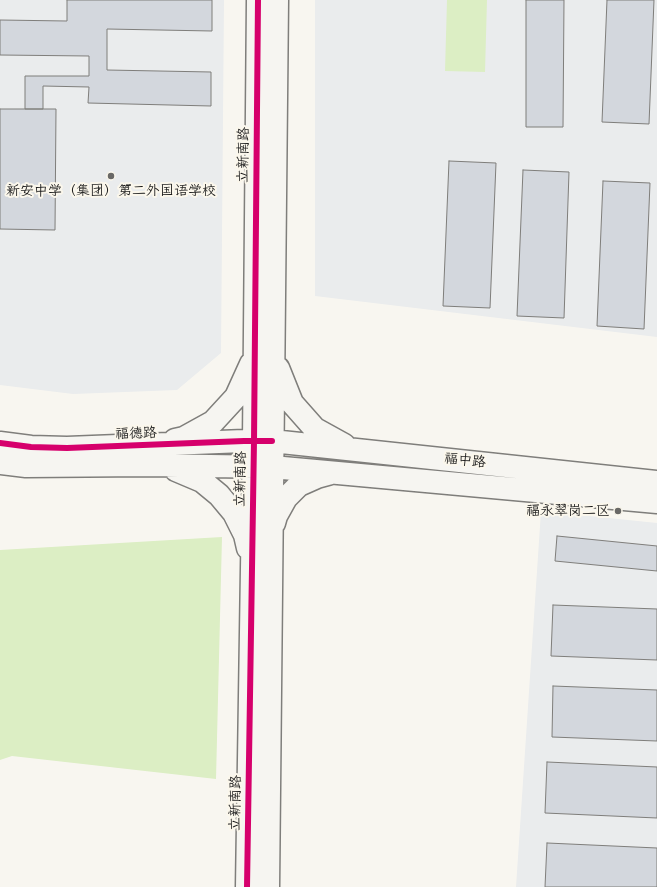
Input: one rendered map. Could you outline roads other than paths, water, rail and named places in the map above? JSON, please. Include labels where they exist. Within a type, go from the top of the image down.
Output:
[{"type":"street","name":"立新南路","points":[[247,887],[252,565],[263,467],[264,333],[258,0]]},
{"type":"street","name":"立新南路","points":[[264,333],[277,0]]},
{"type":"street","points":[[150,445],[184,438],[213,422],[236,397],[264,333]]},
{"type":"street","points":[[264,333],[292,403],[315,429],[344,445],[380,452]]},
{"type":"street","name":"福德路","points":[[0,443],[52,448],[263,441]]},
{"type":"street","name":"福中路","points":[[263,441],[657,482]]},
{"type":"street","points":[[0,463],[26,466],[161,465],[263,467]]},
{"type":"street","points":[[161,465],[202,481],[219,495],[234,513],[245,535],[252,565]]},
{"type":"street","name":"立新南路","points":[[263,467],[272,534],[268,887]]},
{"type":"street","name":"福中路","points":[[263,467],[657,502]]},
{"type":"street","points":[[272,534],[276,516],[286,498],[299,485],[317,477],[336,473]]},
{"type":"place","name":"新安中学（集团）第二外国语学校","points":[[111,176]]},
{"type":"place","name":"福永翠岗二区","points":[[618,511]]}]
